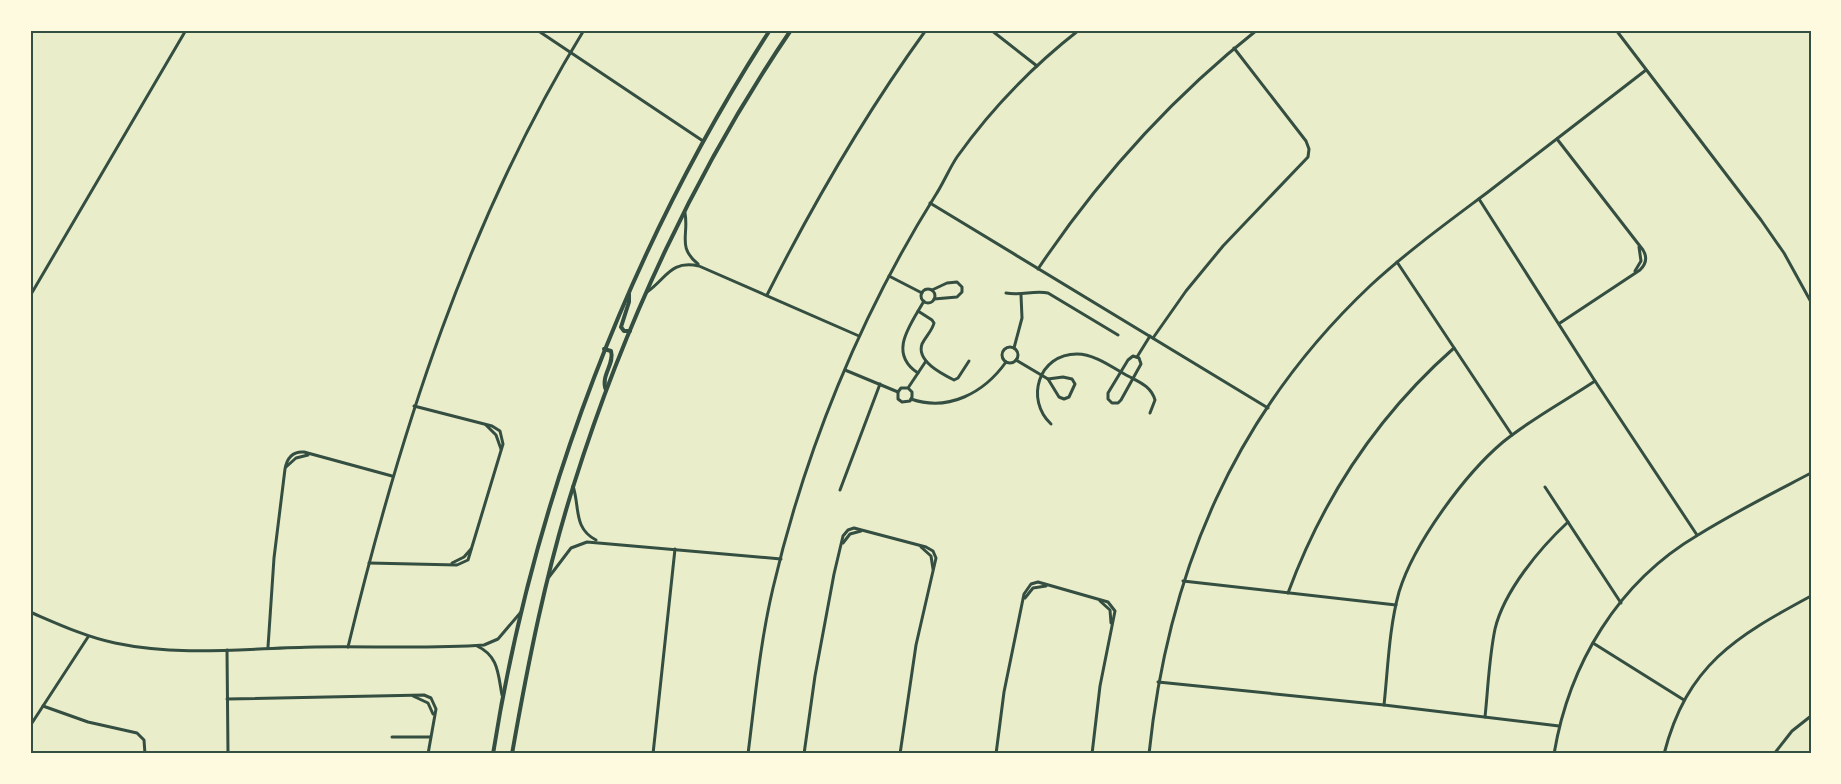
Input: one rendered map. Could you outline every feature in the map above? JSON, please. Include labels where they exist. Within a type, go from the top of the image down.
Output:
[{"type":"street","points":[[30,296],[186,30]]},
{"type":"street","points":[[537,30],[703,141]]},
{"type":"street","points":[[348,647],[392,476],[414,406],[448,312],[495,202],[534,122],[584,30]]},
{"type":"street","points":[[493,754],[502,695],[522,612],[558,484],[604,349],[628,293],[703,141],[770,30]]},
{"type":"street","points":[[512,754],[526,676],[549,577],[573,485],[606,391],[647,292],[685,213],[736,119],[791,30]]},
{"type":"street","points":[[767,295],[842,157],[926,30]]},
{"type":"street","points":[[991,30],[1037,66]]},
{"type":"street","points":[[748,754],[773,586],[807,471],[859,336],[905,244],[956,159],[1002,101],[1037,66],[1079,30]]},
{"type":"street","points":[[1038,269],[1083,204],[1128,151],[1190,88],[1257,30]]},
{"type":"street","points":[[1616,30],[1761,220],[1784,253],[1811,302]]},
{"type":"street","points":[[1137,357],[1223,246],[1308,157],[1309,149],[1306,141],[1234,48]]},
{"type":"street","points":[[1149,754],[1158,682],[1169,630],[1183,581],[1201,533],[1229,472],[1268,408],[1310,351],[1340,316],[1397,262],[1646,70]]},
{"type":"street","points":[[1557,139],[1645,253],[1646,261],[1643,268],[1560,323]]},
{"type":"street","points":[[1479,199],[1697,535]]},
{"type":"street","points":[[930,203],[1268,408]]},
{"type":"street","points":[[685,213],[685,245],[688,255],[699,266]]},
{"type":"street","points":[[1397,262],[1512,435]]},
{"type":"street","points":[[647,292],[676,266],[686,264],[699,266],[859,336]]},
{"type":"street","points":[[889,276],[922,292]]},
{"type":"street","points":[[922,292],[952,281],[959,283],[962,287],[962,292],[957,297],[934,299],[931,302],[924,301]]},
{"type":"street","points":[[932,290],[935,294],[934,299]]},
{"type":"street","points":[[922,292],[921,297],[924,301]]},
{"type":"street","points":[[1006,292],[1022,294],[1040,292],[1052,295],[1118,335]]},
{"type":"street","points":[[628,293],[629,302],[621,327],[624,331],[630,331]]},
{"type":"street","points":[[1016,360],[1017,354],[1014,348],[1022,318],[1022,294]]},
{"type":"street","points":[[918,373],[905,360],[902,347],[904,338],[924,301]]},
{"type":"street","points":[[918,311],[934,323],[922,346],[922,354],[926,361],[954,381],[969,361]]},
{"type":"street","points":[[1014,348],[1006,348],[1002,356],[1006,362],[1013,363],[1016,360]]},
{"type":"street","points":[[1288,593],[1315,529],[1355,460],[1405,396],[1454,348]]},
{"type":"street","points":[[604,349],[609,350],[612,355],[604,380],[606,391]]},
{"type":"street","points":[[1051,424],[1043,416],[1036,398],[1037,386],[1048,365],[1058,358],[1076,354],[1093,358],[1148,387],[1153,393],[1155,403],[1150,413]]},
{"type":"street","points":[[1137,357],[1141,364],[1133,379],[1119,402],[1114,404],[1110,402],[1108,395],[1120,372],[1129,358],[1137,357]]},
{"type":"street","points":[[1016,360],[1048,379],[1061,398],[1069,397],[1075,386],[1074,380],[1070,378],[1048,379]]},
{"type":"street","points":[[908,388],[926,361]]},
{"type":"street","points":[[911,399],[939,404],[962,399],[984,387],[1006,362]]},
{"type":"street","points":[[845,370],[898,392]]},
{"type":"street","points":[[1384,705],[1396,605],[1410,566],[1441,514],[1483,462],[1512,435],[1595,381]]},
{"type":"street","points":[[840,490],[880,384]]},
{"type":"street","points":[[898,392],[901,388],[908,388]]},
{"type":"street","points":[[898,392],[900,401],[905,403],[911,399],[913,394],[908,388]]},
{"type":"street","points":[[369,563],[451,563],[457,565],[465,562],[470,556],[501,451],[502,435],[496,428],[414,406]]},
{"type":"street","points":[[268,647],[274,558],[286,462],[291,455],[300,452],[392,476]]},
{"type":"street","points":[[1554,754],[1559,726],[1572,684],[1593,643],[1621,603],[1662,561],[1697,535],[1811,473]]},
{"type":"street","points":[[573,485],[577,516],[581,527],[589,536],[601,542]]},
{"type":"street","points":[[1545,487],[1621,603]]},
{"type":"street","points":[[1485,717],[1494,638],[1500,615],[1530,565],[1551,537],[1568,522]]},
{"type":"street","points":[[804,754],[820,642],[843,536],[848,530],[854,528],[930,549],[937,561],[916,645],[900,754]]},
{"type":"street","points":[[549,577],[571,548],[583,543],[601,542],[781,559]]},
{"type":"street","points":[[653,754],[675,549]]},
{"type":"street","points":[[1183,581],[1396,605]]},
{"type":"street","points":[[996,754],[1004,692],[1023,602],[1033,588],[1041,586],[1051,586],[1096,599],[1110,610],[1111,627],[1100,686],[1092,754]]},
{"type":"street","points":[[1664,754],[1675,719],[1684,700],[1705,671],[1728,647],[1761,623],[1811,596]]},
{"type":"street","points":[[30,612],[88,637],[140,648],[227,650],[268,647],[484,645],[498,639],[522,612]]},
{"type":"street","points":[[30,726],[88,637]]},
{"type":"street","points":[[1593,643],[1684,700]]},
{"type":"street","points":[[476,646],[486,651],[494,661],[502,695]]},
{"type":"street","points":[[227,650],[228,754]]},
{"type":"street","points":[[1158,682],[1559,726]]},
{"type":"street","points":[[227,699],[411,696],[428,703],[433,710],[428,754]]},
{"type":"street","points":[[43,706],[87,722],[137,733],[144,740],[145,754]]},
{"type":"street","points":[[1774,754],[1792,731],[1811,716]]},
{"type":"street","points":[[392,737],[430,737]]}]
